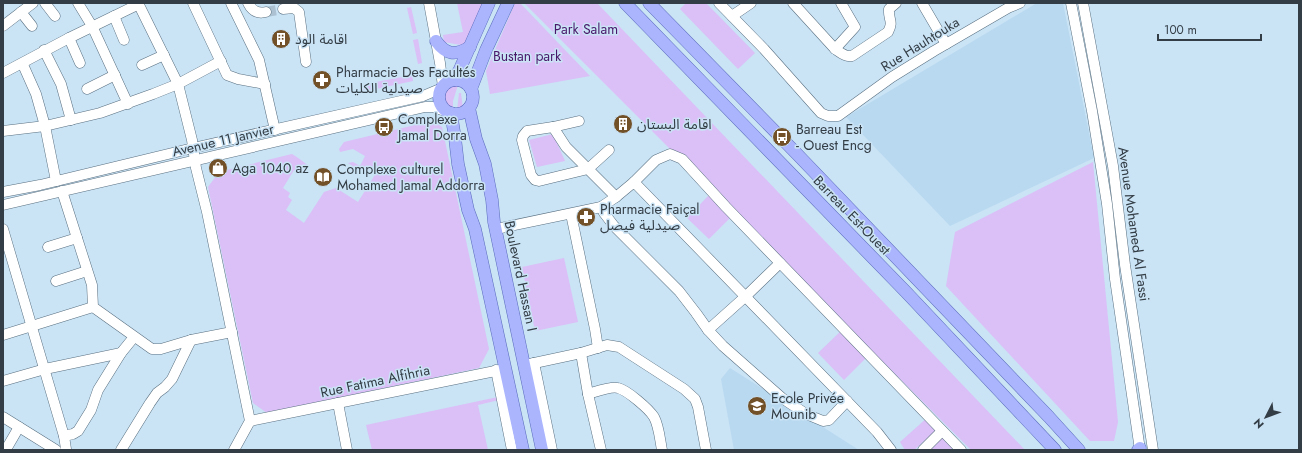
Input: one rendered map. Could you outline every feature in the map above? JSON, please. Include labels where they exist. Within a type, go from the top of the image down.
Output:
[{"type":"main road","points":[[489,3],[470,47],[440,93],[440,102],[444,109],[449,113],[461,114],[470,108],[473,100],[471,89],[486,50],[508,3]]},
{"type":"main road","name":"Barreau Est-Ouest","points":[[625,3],[910,297],[1055,450]]},
{"type":"main road","name":"Barreau Est-Ouest","points":[[649,3],[797,154],[1079,450]]},
{"type":"main road","points":[[436,41],[443,49],[452,53],[461,52],[470,47]]},
{"type":"main road","points":[[447,84],[462,81],[471,89]]},
{"type":"main road","name":"Boulevard Hassan I","points":[[470,108],[476,139],[485,164],[496,229],[529,364],[542,450]]},
{"type":"main road","points":[[449,113],[456,142],[458,164],[468,210],[475,229],[501,370],[522,450]]},
{"type":"street","points":[[3,26],[33,3]]},
{"type":"street","points":[[45,3],[55,16]]},
{"type":"street","points":[[78,3],[92,26],[128,104]]},
{"type":"street","points":[[3,73],[44,50],[139,3],[178,84],[207,212],[250,421],[234,450]]},
{"type":"street","points":[[193,3],[224,70],[229,76],[238,80],[264,84]]},
{"type":"street","points":[[231,3],[259,60],[275,130]]},
{"type":"street","points":[[248,3],[255,11],[262,13],[266,12]]},
{"type":"street","points":[[429,3],[440,63],[447,84]]},
{"type":"street","points":[[719,3],[732,16],[751,3]]},
{"type":"street","points":[[793,3],[835,49],[846,56],[852,56],[888,32],[891,26],[889,9],[896,3]]},
{"type":"street","points":[[835,49],[855,27],[841,3]]},
{"type":"street","points":[[922,3],[946,44]]},
{"type":"street","name":"Rue Hauhtouka","points":[[732,16],[821,113],[828,116],[838,116],[886,81],[946,44],[1008,8],[1020,3]]},
{"type":"street","name":"Avenue Mohamed Al Fassi","points":[[1071,3],[1092,111],[1107,204],[1139,449]]},
{"type":"street","name":"Avenue Mohamed Al Fassi","points":[[1082,3],[1113,166],[1125,265],[1152,450]]},
{"type":"street","points":[[283,9],[294,8],[299,12],[306,62]]},
{"type":"street","points":[[21,12],[32,26]]},
{"type":"street","points":[[114,16],[124,40]]},
{"type":"street","points":[[68,38],[80,63]]},
{"type":"street","points":[[44,50],[61,84],[72,120]]},
{"type":"street","points":[[142,65],[164,55]]},
{"type":"street","points":[[3,131],[45,126],[128,104],[178,84],[221,61]]},
{"type":"street","points":[[24,67],[36,94],[45,126],[56,181]]},
{"type":"street","points":[[87,89],[115,75]]},
{"type":"street","name":"Avenue 11 Janvier","points":[[3,192],[40,185],[193,148],[423,96],[447,84]]},
{"type":"street","name":"Avenue 11 Janvier","points":[[3,205],[425,107],[433,107],[449,113]]},
{"type":"street","points":[[579,121],[527,132],[523,136],[522,140],[532,178],[539,181],[588,169],[609,150]]},
{"type":"street","points":[[553,127],[561,142],[616,197]]},
{"type":"street","points":[[496,229],[601,207],[634,182],[659,158],[670,154],[682,159],[721,202],[961,450]]},
{"type":"street","points":[[634,182],[877,432],[892,450]]},
{"type":"street","points":[[62,191],[93,293],[93,307]]},
{"type":"street","points":[[601,207],[614,226],[679,291],[708,330],[723,346],[782,398],[806,414],[818,420],[826,421],[847,401]]},
{"type":"street","points":[[571,214],[598,348]]},
{"type":"street","points":[[3,229],[6,250],[45,370],[64,436],[64,450],[19,428],[3,417]]},
{"type":"street","points":[[48,248],[77,238]]},
{"type":"street","points":[[708,330],[780,263]]},
{"type":"street","points":[[56,281],[87,271]]},
{"type":"street","points":[[93,307],[154,350],[191,340],[232,332]]},
{"type":"street","points":[[3,335],[93,307]]},
{"type":"street","points":[[64,436],[74,434],[78,431],[91,410],[98,390],[120,353],[134,337]]},
{"type":"street","points":[[121,450],[157,393],[172,379],[191,340]]},
{"type":"street","points":[[552,450],[529,364],[607,346],[619,347],[689,393],[695,399],[706,450]]},
{"type":"street","points":[[3,381],[120,353]]},
{"type":"street","points":[[581,353],[588,394],[601,450]]},
{"type":"street","points":[[501,370],[512,450]]},
{"type":"street","name":"Rue Fatima Alfihria","points":[[250,421],[501,370]]},
{"type":"street","points":[[588,394],[614,387],[619,388],[635,398],[654,416],[661,450]]},
{"type":"street","points":[[338,403],[346,450]]},
{"type":"street","points":[[3,450],[8,446],[19,428]]},
{"type":"street","points":[[923,450],[942,431]]},
{"type":"shaded area","points":[[1037,3],[1063,3],[1094,158],[950,226],[846,117]]},
{"type":"shaded area","name":"Ecole Privée Mounib","points":[[730,368],[859,450],[734,450],[721,379]]},
{"type":"green space","points":[[457,3],[486,3],[465,44],[461,45],[444,42],[443,35],[463,32]]},
{"type":"green space","name":"Bustan park","points":[[515,3],[520,3],[590,76],[490,94],[486,71]]},
{"type":"green space","name":"Park Salam","points":[[524,3],[597,3],[1025,450],[971,450]]},
{"type":"green space","points":[[686,3],[706,3],[755,53],[738,69],[680,9]]},
{"type":"green space","points":[[411,7],[417,33],[413,34],[407,8]]},
{"type":"green space","points":[[418,39],[422,63],[418,64],[413,40]]},
{"type":"green space","points":[[412,75],[413,81],[362,92],[361,85]]},
{"type":"green space","points":[[453,85],[458,85],[453,101],[453,110],[446,105],[444,98],[446,91]]},
{"type":"green space","points":[[459,93],[461,93],[463,109],[457,111]]},
{"type":"green space","points":[[432,121],[442,127],[489,349],[479,368],[267,413],[253,403],[208,187],[219,172],[292,154],[309,166],[302,174],[294,170],[283,188],[290,193],[288,197],[292,200],[286,210],[304,223],[324,192],[336,188],[358,202],[376,173],[367,168],[364,173],[348,163],[353,162],[360,166],[365,156],[353,149],[340,152],[339,149],[344,142]]},
{"type":"green space","points":[[553,134],[565,161],[537,167],[529,140]]},
{"type":"green space","points":[[1093,162],[1118,422],[1114,441],[1090,441],[946,286],[955,232]]},
{"type":"green space","points":[[710,194],[732,216],[709,239],[687,218]]},
{"type":"green space","points":[[564,258],[578,322],[535,331],[522,267]]},
{"type":"green space","points":[[842,330],[868,356],[844,380],[818,353]]},
{"type":"green space","points":[[498,397],[499,400],[478,405],[488,450],[372,450],[366,425]]},
{"type":"green space","points":[[928,417],[939,428],[914,450],[905,450],[900,442]]},
{"type":"green space","points":[[941,437],[953,447],[950,450],[927,450]]},
{"type":"tunnel","points":[[266,12],[283,9]]},
{"type":"place","name":"اقامة الود","points":[[281,39]]},
{"type":"place","name":"Pharmacie Des Facultés صيدلية الكليات","points":[[322,80]]},
{"type":"place","name":"اقامة البستان","points":[[623,124]]},
{"type":"place","name":"Complexe Jamal Dorra","points":[[384,127]]},
{"type":"place","name":"Barreau Est - Ouest Encg","points":[[782,137]]},
{"type":"place","name":"Aga 1040 az","points":[[218,168]]},
{"type":"place","name":"Complexe culturel Mohamed Jamal Addorra","points":[[323,177]]},
{"type":"place","name":"Pharmacie Faiçal صيدلية فيصل","points":[[586,217]]},
{"type":"place","name":"Ecole Privée Mounib","points":[[757,406]]}]
